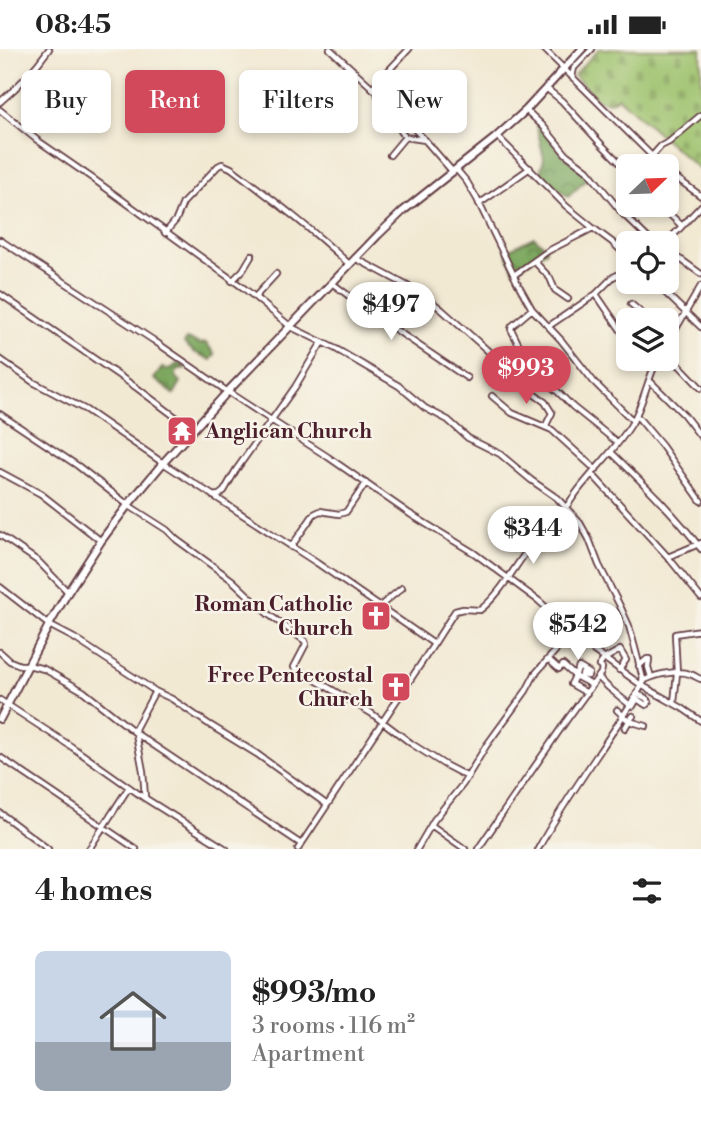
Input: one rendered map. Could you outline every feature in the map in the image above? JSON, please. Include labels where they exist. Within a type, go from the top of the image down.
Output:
[{"type":"highway","points":[[0,719],[68,592],[101,541],[163,463],[355,258],[403,211],[526,110],[582,49]]},
{"type":"street","points":[[0,102],[18,87],[49,49]]},
{"type":"street","points":[[330,49],[372,88]]},
{"type":"street","points":[[389,70],[409,49]]},
{"type":"street","points":[[544,49],[650,154]]},
{"type":"street","points":[[572,77],[575,68],[592,49]]},
{"type":"street","points":[[546,88],[562,101],[616,159]]},
{"type":"street","points":[[0,110],[65,161],[255,297],[291,327],[399,386],[468,438],[500,454],[557,498],[580,523],[629,626],[643,679],[631,705],[554,819],[538,849]]},
{"type":"street","points":[[526,110],[566,154],[587,170],[641,231]]},
{"type":"street","points":[[654,154],[701,115]]},
{"type":"street","points":[[402,133],[405,137],[425,141]]},
{"type":"street","points":[[418,133],[467,182],[532,309],[594,382],[662,446],[701,501]]},
{"type":"street","points":[[497,136],[566,206],[616,246]]},
{"type":"street","points":[[390,155],[405,137]]},
{"type":"street","points":[[165,233],[176,220],[183,203],[222,164],[231,168],[321,237],[349,264]]},
{"type":"street","points":[[479,204],[530,168]]},
{"type":"street","points":[[679,180],[701,196]]},
{"type":"street","points":[[677,231],[701,206]]},
{"type":"street","points":[[673,217],[682,226]]},
{"type":"street","points":[[513,275],[548,251],[593,228]]},
{"type":"street","points":[[0,240],[508,578],[539,601],[594,652],[641,685],[701,721]]},
{"type":"street","points":[[232,281],[252,255]]},
{"type":"street","points":[[355,258],[419,292],[441,309],[496,358],[511,378],[545,403],[552,413],[545,427]]},
{"type":"street","points":[[679,259],[701,274]]},
{"type":"street","points":[[534,261],[550,278],[555,290],[568,299]]},
{"type":"street","points":[[255,297],[276,274]]},
{"type":"street","points":[[549,326],[596,294],[616,276]]},
{"type":"street","points":[[332,283],[467,378]]},
{"type":"street","points":[[679,323],[701,286]]},
{"type":"street","points":[[0,294],[137,389],[192,431]]},
{"type":"street","points":[[596,294],[616,323]]},
{"type":"street","points":[[667,294],[701,327]]},
{"type":"street","points":[[631,304],[636,308]]},
{"type":"street","points":[[496,358],[520,347],[511,329],[532,309]]},
{"type":"street","points":[[212,496],[224,491],[295,387],[322,342]]},
{"type":"street","points":[[510,353],[517,356],[618,443]]},
{"type":"street","points":[[0,359],[33,382],[86,410],[434,644]]},
{"type":"street","points":[[679,365],[701,388]]},
{"type":"street","points":[[0,652],[10,661],[44,669],[83,691],[137,734],[299,847],[456,611],[480,610],[485,606],[533,543],[557,519],[612,453],[635,418],[653,371]]},
{"type":"street","points":[[649,381],[684,415],[701,437]]},
{"type":"street","points":[[492,396],[512,413],[552,430],[569,443],[701,598]]},
{"type":"street","points":[[0,414],[167,530],[232,580],[268,614],[305,641],[294,667],[383,722],[435,759],[468,777]]},
{"type":"street","points":[[612,453],[639,478],[700,545],[668,557]]},
{"type":"street","points":[[0,472],[41,494],[101,541]]},
{"type":"street","points":[[291,547],[314,514],[320,511],[339,514],[346,512],[366,483]]},
{"type":"street","points":[[0,535],[39,562],[68,592]]},
{"type":"street","points":[[0,587],[49,625],[172,699],[257,754],[326,804]]},
{"type":"street","points":[[380,606],[402,588]]},
{"type":"street","points":[[674,703],[677,673],[675,634],[701,630]]},
{"type":"street","points":[[417,849],[438,814],[468,777],[494,733],[526,691],[535,674],[565,640],[576,634]]},
{"type":"street","points":[[478,849],[598,677],[603,668],[599,666],[604,659],[620,650],[626,660],[619,670]]},
{"type":"street","points":[[639,666],[649,659],[650,677]]},
{"type":"street","points":[[548,660],[559,669],[563,665],[575,676],[592,685]]},
{"type":"street","points":[[584,670],[579,667],[571,684],[587,693]]},
{"type":"street","points":[[641,685],[650,677],[677,673],[690,674],[701,679]]},
{"type":"street","points":[[598,677],[631,705]]},
{"type":"street","points":[[145,798],[135,729],[155,691]]},
{"type":"street","points":[[631,705],[633,706],[637,699],[646,705],[649,702],[637,694]]},
{"type":"street","points":[[0,700],[226,849]]},
{"type":"street","points":[[617,710],[646,726]]},
{"type":"street","points":[[625,728],[631,719]]},
{"type":"street","points":[[612,720],[618,724]]},
{"type":"street","points":[[0,757],[136,849]]},
{"type":"street","points":[[89,849],[129,787]]},
{"type":"street","points":[[0,813],[48,849]]},
{"type":"street","points":[[431,825],[465,849]]},
{"type":"green space","points":[[599,49],[701,49],[701,171],[618,97],[610,102],[598,100],[574,75]]},
{"type":"green space","points":[[535,119],[564,156],[590,176],[568,197],[540,173],[544,159]]},
{"type":"green space","points":[[534,237],[546,251],[514,271],[506,251]]},
{"type":"green space","points":[[187,339],[200,344],[206,343],[215,354],[211,360],[194,352],[184,343]]},
{"type":"green space","points":[[177,364],[186,368],[179,369],[176,373],[181,382],[174,394],[154,379],[162,368],[170,370]]},
{"type":"place","name":"Anglican Church","points":[[182,431]]},
{"type":"place","name":"Roman Catholic Church","points":[[376,616]]},
{"type":"place","name":"Free Pentecostal Church","points":[[396,687]]}]
